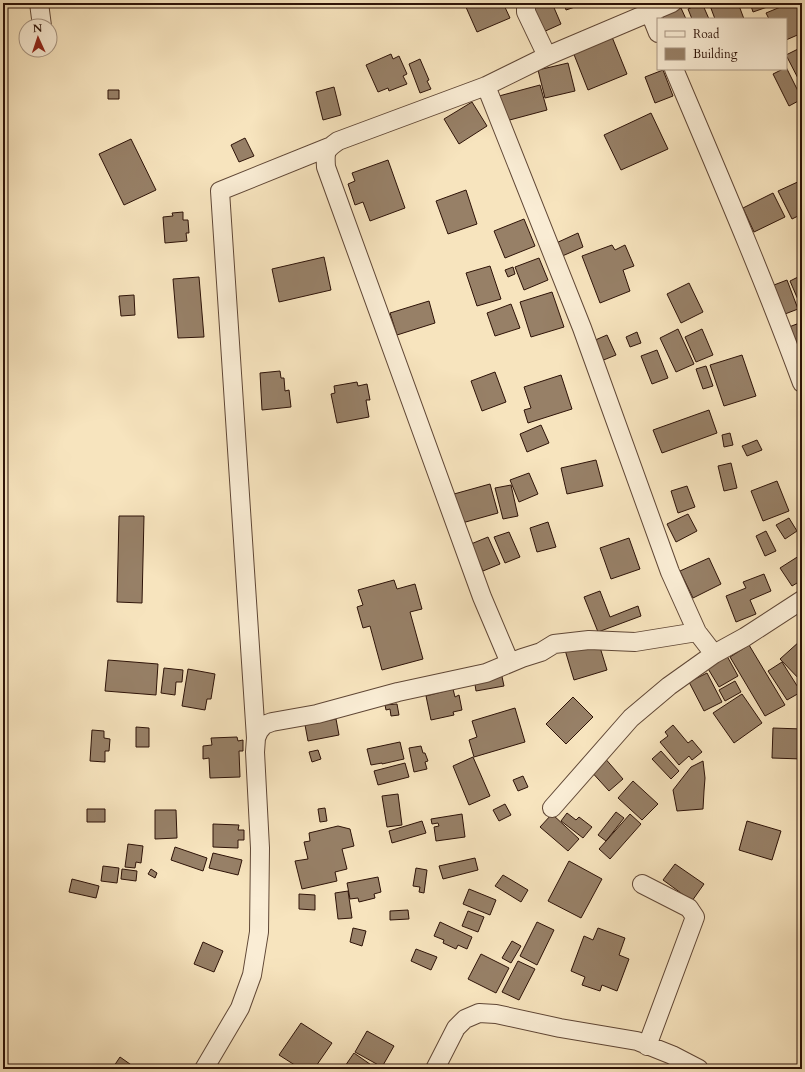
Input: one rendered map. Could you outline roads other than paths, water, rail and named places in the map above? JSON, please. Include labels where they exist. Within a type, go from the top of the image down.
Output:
[{"type":"street","points":[[39,3],[41,18]]},
{"type":"street","points":[[526,3],[526,12],[547,56]]},
{"type":"street","points":[[204,1069],[240,1008],[252,975],[258,932],[260,848],[255,752],[256,738],[220,190],[329,147],[349,136],[486,86],[650,8],[672,3]]},
{"type":"street","points":[[650,8],[657,30]]},
{"type":"street","points":[[674,70],[779,320],[802,383]]},
{"type":"street","points":[[486,86],[582,328],[670,572],[697,632],[714,654]]},
{"type":"street","points":[[329,147],[325,155],[326,167],[482,597],[510,663]]},
{"type":"street","points":[[552,808],[631,718],[669,686],[714,654],[745,637],[802,600]]},
{"type":"street","points":[[256,738],[264,725],[272,722],[318,714],[398,692],[486,673],[540,652],[554,644],[589,640],[635,642],[697,632]]},
{"type":"street","points":[[642,884],[689,908],[694,917],[648,1046]]},
{"type":"street","points":[[435,1069],[456,1028],[465,1019],[479,1013],[496,1014],[560,1028],[637,1041],[672,1055],[699,1069]]}]
